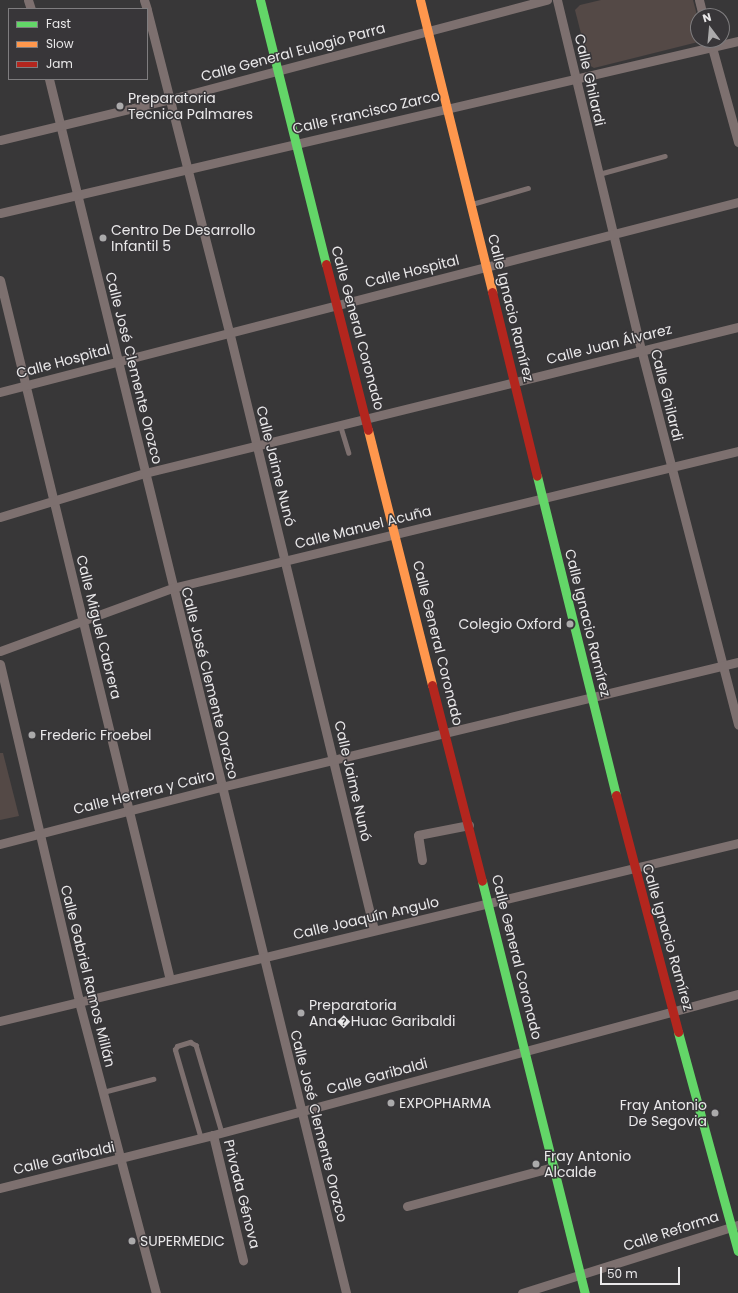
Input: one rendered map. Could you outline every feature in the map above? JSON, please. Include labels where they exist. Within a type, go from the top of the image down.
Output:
[{"type":"street","name":"Calle General Coronado","points":[[260,0],[294,143],[368,418],[580,1274],[586,1293]]},
{"type":"street","name":"Calle Ignacio Ramírez","points":[[420,0],[472,204],[634,869],[735,1226],[738,1251]]},
{"type":"street","name":"Calle General Eulogio Parra","points":[[0,140],[171,99],[428,30],[547,0]]},
{"type":"street","name":"Calle Ghilardi","points":[[557,0],[641,349],[738,725]]},
{"type":"street","name":"Calle Jaime Nunó","points":[[148,14],[229,331],[374,930]]},
{"type":"street","name":"Calle Francisco Zarco","points":[[0,213],[187,170],[294,143],[695,48]]},
{"type":"street","points":[[712,48],[738,142]]},
{"type":"street","name":"Calle José Clemente Orozco","points":[[49,80],[220,787],[346,1293]]},
{"type":"street","name":"Calle Hospital","points":[[0,392],[229,331],[738,202]]},
{"type":"street","name":"Calle Miguel Cabrera","points":[[0,280],[24,386],[84,620],[128,810],[170,980]]},
{"type":"street","name":"Calle Juan Álvarez","points":[[0,517],[145,473],[515,382],[641,349],[738,327]]},
{"type":"street","name":"Calle Manuel Acuña","points":[[0,650],[172,588],[738,451]]},
{"type":"street","name":"Calle Herrera y Cairo","points":[[0,844],[220,787],[738,662]]},
{"type":"street","name":"Calle Gabriel Ramos Millán","points":[[0,664],[38,834],[79,1002],[122,1159],[156,1293]]},
{"type":"street","points":[[422,860],[418,836],[469,825]]},
{"type":"street","name":"Calle Joaquín Angulo","points":[[0,1021],[738,843]]},
{"type":"street","name":"Calle Garibaldi","points":[[0,1188],[201,1139],[738,994]]},
{"type":"street","name":"Privada Génova","points":[[218,1134],[243,1260]]},
{"type":"street","points":[[407,1206],[554,1167]]},
{"type":"street","name":"Calle Reforma","points":[[522,1293],[735,1226]]},
{"type":"lane","points":[[599,174],[665,156]]},
{"type":"lane","points":[[472,204],[528,188]]},
{"type":"lane","points":[[340,424],[349,453]]},
{"type":"lane","points":[[201,1139],[175,1050],[177,1046],[190,1042],[196,1045],[218,1134]]},
{"type":"lane","points":[[103,1092],[153,1079]]},
{"type":"building","points":[[601,0],[693,0],[695,8],[690,8],[690,44],[594,68],[589,65],[575,10],[580,5]]},
{"type":"building","points":[[0,753],[3,753],[19,816],[0,820]]},
{"type":"traffic: fast","points":[[260,0],[326,264]]},
{"type":"traffic: fast","points":[[537,476],[616,795]]},
{"type":"traffic: fast","points":[[482,881],[585,1293]]},
{"type":"traffic: fast","points":[[678,1032],[738,1251]]},
{"type":"traffic: slow","points":[[420,0],[492,292]]},
{"type":"traffic: slow","points":[[368,430],[432,685]]},
{"type":"traffic: jam","points":[[326,264],[368,430]]},
{"type":"traffic: jam","points":[[492,292],[537,476]]},
{"type":"traffic: jam","points":[[432,685],[482,881]]},
{"type":"traffic: jam","points":[[616,795],[678,1032]]},
{"type":"place","name":"Preparatoria Tecnica Palmares","points":[[120,106]]},
{"type":"place","name":"Centro De Desarrollo Infantil 5","points":[[103,238]]},
{"type":"place","name":"Colegio Oxford","points":[[570,624]]},
{"type":"place","name":"Frederic Froebel","points":[[32,735]]},
{"type":"place","name":"Preparatoria Ana�Huac Garibaldi","points":[[301,1013]]},
{"type":"place","name":"EXPOPHARMA","points":[[391,1103]]},
{"type":"place","name":"Fray Antonio De Segovia","points":[[715,1113]]},
{"type":"place","name":"Fray Antonio Alcalde","points":[[536,1164]]},
{"type":"place","name":"SUPERMEDIC","points":[[132,1241]]}]
